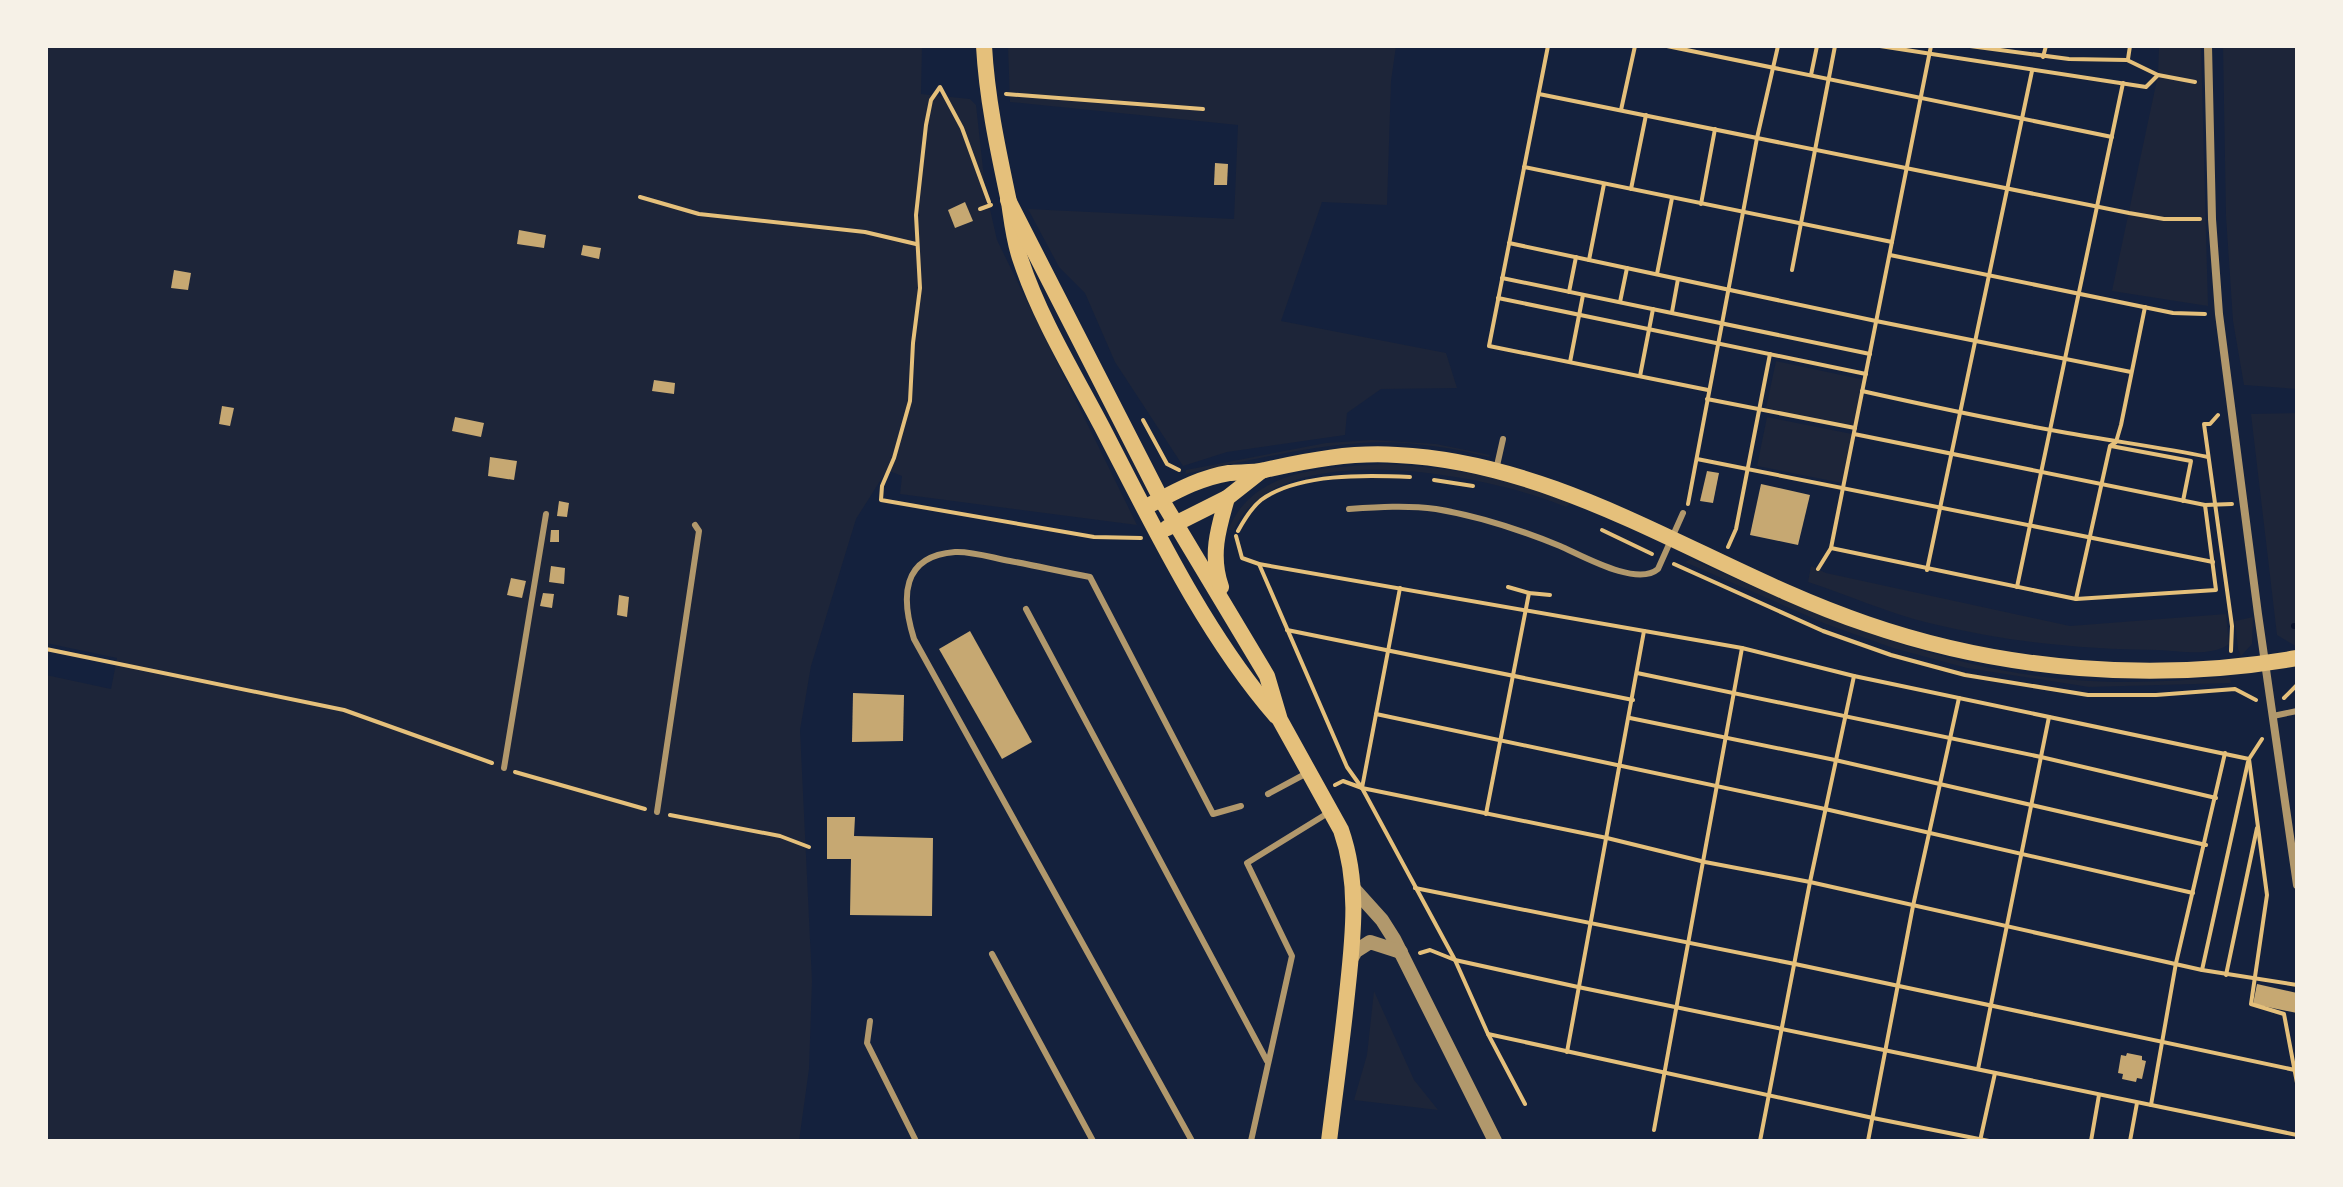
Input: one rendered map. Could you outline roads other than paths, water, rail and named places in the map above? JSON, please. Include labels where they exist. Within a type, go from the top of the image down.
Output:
[{"type":"main road","points":[[984,46],[992,124],[1015,242],[1030,286],[1198,605],[1247,682],[1280,720]]},
{"type":"main road","points":[[1008,200],[1161,499],[1267,676],[1280,720],[1347,847],[1355,890],[1329,1141]]},
{"type":"main road","points":[[1146,507],[1201,480],[1229,473],[1374,454],[1426,457],[1496,470],[1558,490],[1822,609],[1892,633],[1957,650],[2096,669],[2188,670],[2297,658]]},
{"type":"main road","points":[[1159,533],[1227,498],[1261,471]]},
{"type":"main road","points":[[1227,498],[1216,536],[1215,556],[1227,608]]},
{"type":"street","points":[[2208,46],[2212,219],[2219,314],[2297,885]]},
{"type":"street","points":[[1355,890],[1382,920],[1401,952],[1495,1141]]},
{"type":"street","points":[[1350,961],[1356,951],[1370,942],[1401,952]]},
{"type":"lane","points":[[1496,470],[1503,439]]},
{"type":"lane","points":[[1349,509],[1436,509],[1518,530],[1641,576],[1658,569],[1683,513]]},
{"type":"lane","points":[[504,768],[546,514]]},
{"type":"lane","points":[[657,812],[699,531],[695,525]]},
{"type":"lane","points":[[1192,1141],[914,639],[905,613],[905,593],[913,573],[923,560],[958,551],[1090,577],[1213,814],[1241,806]]},
{"type":"lane","points":[[1026,609],[1267,1061]]},
{"type":"lane","points":[[2273,716],[2297,711]]},
{"type":"lane","points":[[1268,794],[1309,773]]},
{"type":"lane","points":[[1251,1141],[1292,956],[1247,863],[1330,812]]},
{"type":"lane","points":[[992,954],[1093,1141]]},
{"type":"lane","points":[[870,1021],[867,1043],[916,1141]]}]
